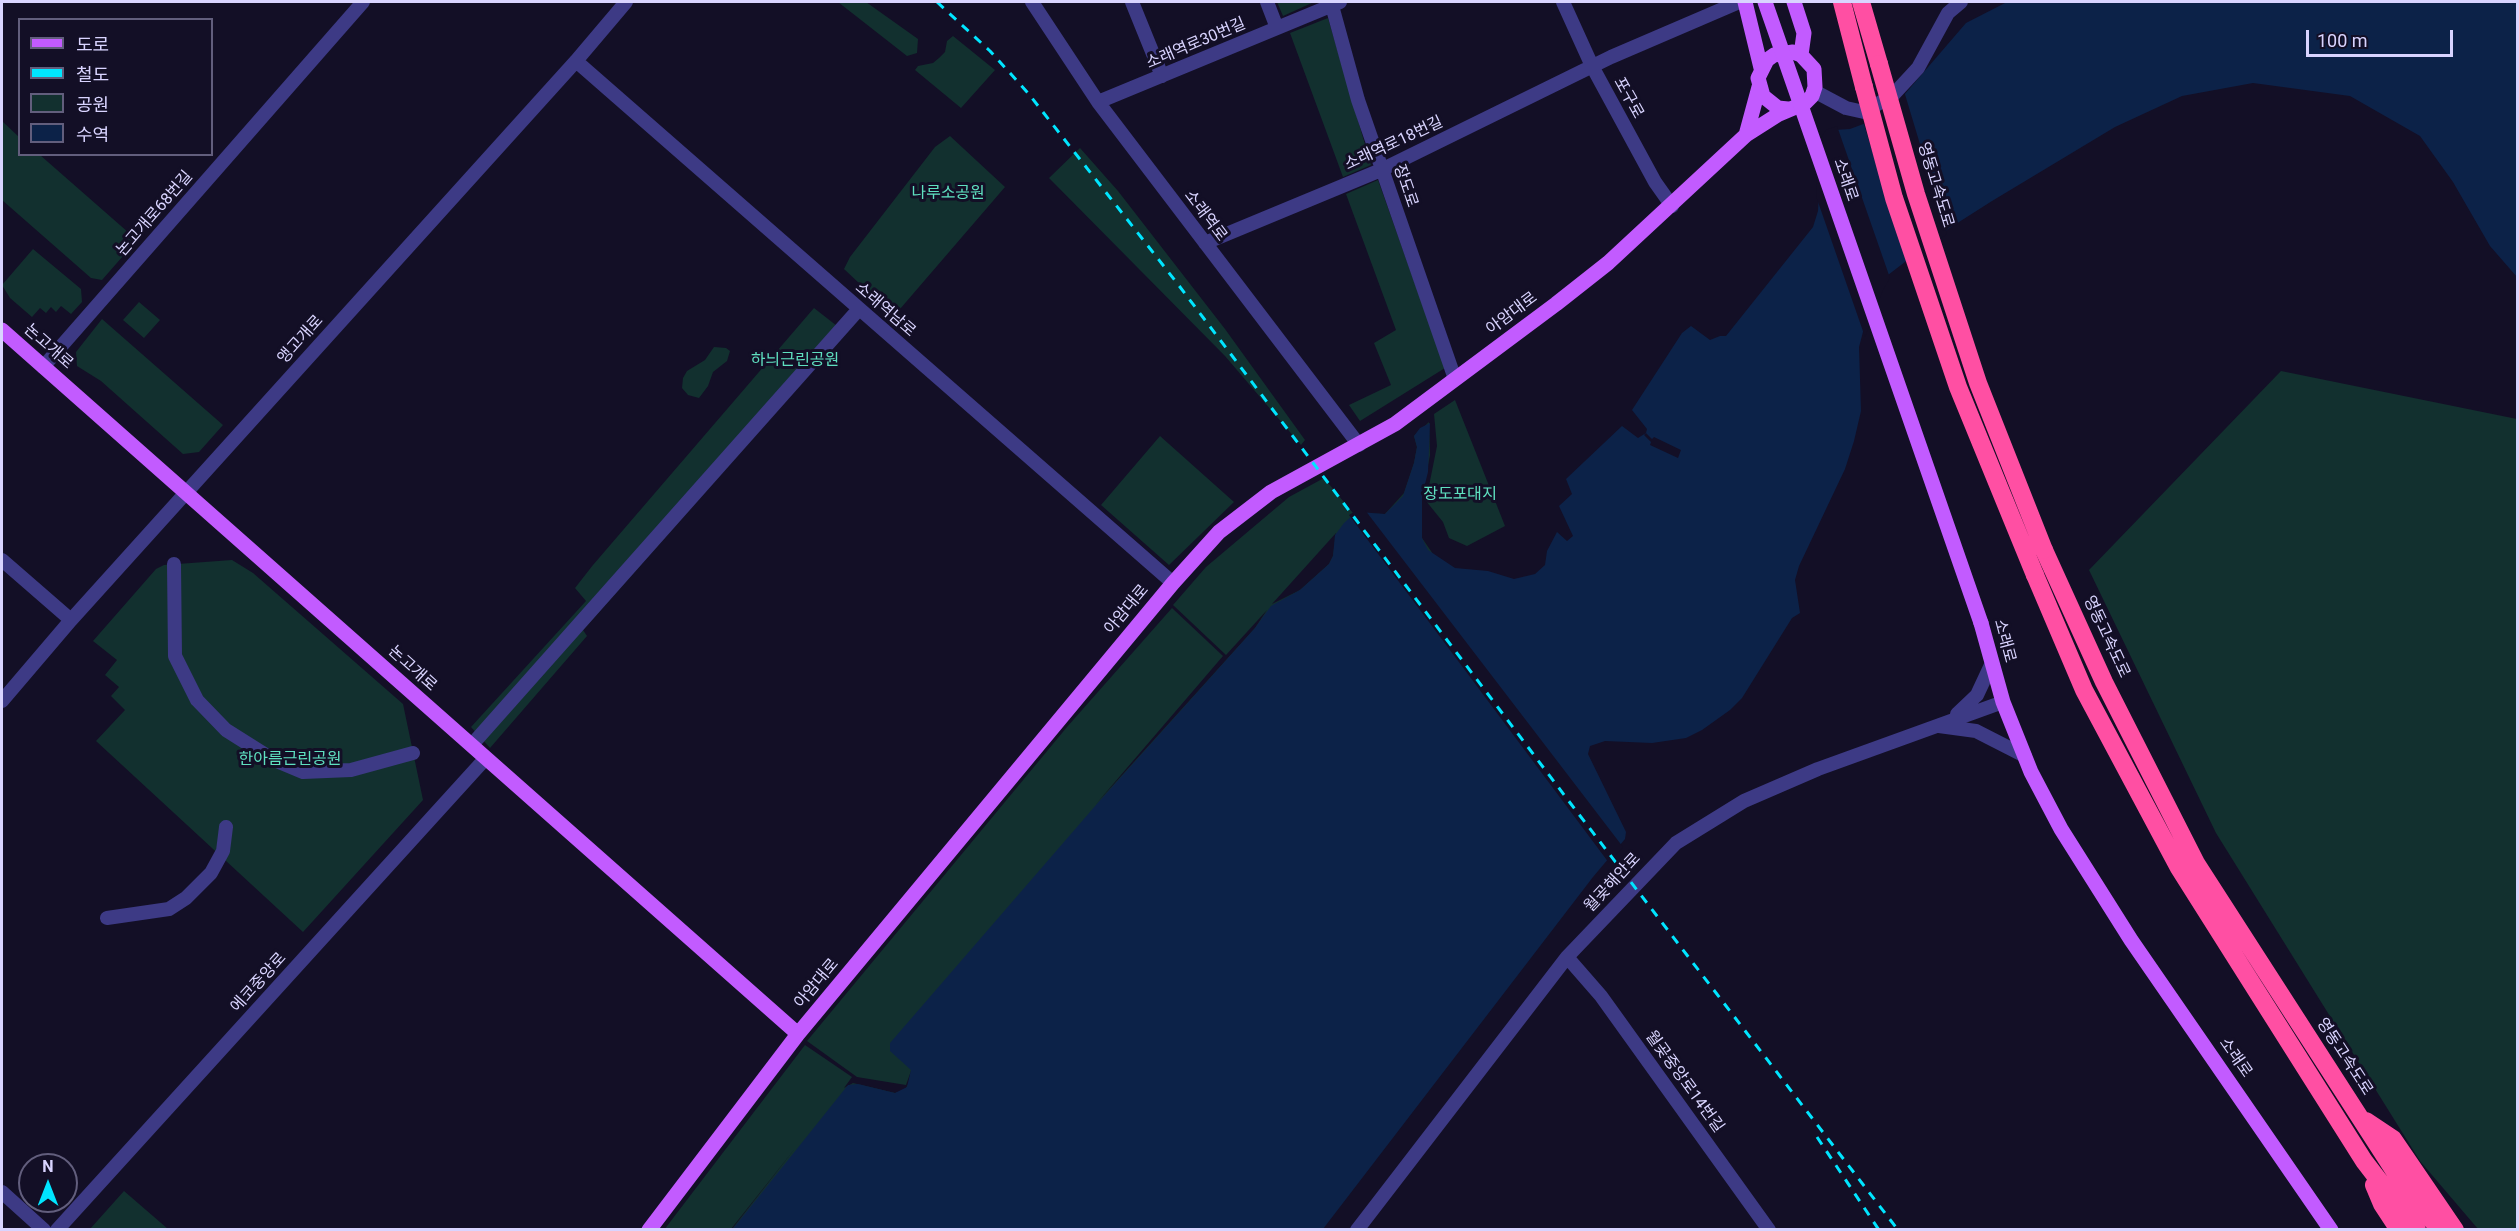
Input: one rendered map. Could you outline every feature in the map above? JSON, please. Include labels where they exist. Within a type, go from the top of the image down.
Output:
[{"type":"highway","points":[[1842,2],[1894,198],[1958,387],[2084,690],[2179,868],[2364,1161],[2417,1230]]},
{"type":"highway","name":"영동고속도로","points":[[1861,2],[1916,194],[1978,383],[2044,550],[2104,682],[2196,864],[2404,1186],[2440,1230]]},
{"type":"highway","points":[[2358,1115],[2392,1139],[2455,1230]]},
{"type":"highway","points":[[2364,1161],[2382,1204],[2399,1230]]},
{"type":"main road","points":[[1745,2],[1761,68],[1759,87],[1746,135]]},
{"type":"main road","name":"소래로","points":[[1765,2],[1981,623],[2002,702],[2025,756],[2061,829],[2131,940],[2331,1230]]},
{"type":"main road","points":[[1794,2],[1804,33],[1802,55]]},
{"type":"main road","points":[[1759,87],[1770,103],[1788,109],[1805,103],[1814,91],[1816,78],[1814,69],[1802,55],[1793,52],[1774,55],[1761,68]]},
{"type":"main road","name":"아암대로","points":[[649,1230],[798,1034],[1173,583],[1219,532],[1271,492],[1395,424],[1608,263],[1746,135],[1788,109]]},
{"type":"main road","name":"논고개로","points":[[2,330],[798,1034]]},
{"type":"street","name":"논고개로68번길","points":[[43,366],[363,2]]},
{"type":"street","name":"앵고개로","points":[[2,701],[71,620],[576,61],[626,2]]},
{"type":"street","name":"소래역로","points":[[1032,2],[1098,102],[1359,445]]},
{"type":"street","points":[[1132,2],[1162,76]]},
{"type":"street","points":[[1267,2],[1278,28]]},
{"type":"street","name":"포구로","points":[[1563,2],[1592,66],[1655,182],[1672,206]]},
{"type":"street","name":"소래역로18번길","points":[[1205,243],[1381,170],[1592,66],[1739,2]]},
{"type":"street","points":[[1814,91],[1846,108],[1863,111],[1893,95],[1918,68],[1948,14],[1961,2]]},
{"type":"street","name":"소래역로30번길","points":[[1098,102],[1335,3]]},
{"type":"street","name":"장도로","points":[[1335,3],[1358,100],[1455,379]]},
{"type":"street","name":"소래역남로","points":[[576,61],[1173,583]]},
{"type":"street","points":[[477,738],[859,309]]},
{"type":"street","points":[[2,560],[71,620]]},
{"type":"street","points":[[174,564],[175,656],[197,700],[226,730],[272,759],[303,772],[351,770],[413,753]]},
{"type":"street","points":[[1941,724],[1971,703],[1991,665]]},
{"type":"street","name":"월곶해안로","points":[[1357,1230],[1567,957],[1676,843],[1734,807],[1818,769],[2002,702]]},
{"type":"street","points":[[1941,724],[1976,731],[2025,756]]},
{"type":"street","name":"에코중앙로","points":[[57,1230],[485,759]]},
{"type":"street","points":[[107,918],[169,909],[186,898],[211,873],[223,851],[226,827]]},
{"type":"street","name":"월곶중앙로14번길","points":[[1567,957],[1601,996],[1769,1230]]},
{"type":"street","points":[[2,1192],[44,1230]]},
{"type":"green space","points":[[838,2],[866,2],[918,39],[917,53],[907,56]]},
{"type":"green space","points":[[1277,2],[1314,2],[1283,16]]},
{"type":"green space","points":[[1328,18],[1371,165],[1343,177],[1290,33]]},
{"type":"green space","points":[[953,36],[995,70],[961,108],[915,70],[918,66],[933,63],[939,58],[945,52],[947,41]]},
{"type":"green space","points":[[2,121],[18,136],[18,156],[41,156],[137,240],[102,280],[91,278],[2,200]]},
{"type":"green space","name":"나루소공원","points":[[950,136],[1005,187],[894,316],[844,269],[850,257],[935,147]]},
{"type":"green space","points":[[1080,148],[1118,191],[1225,329],[1305,440],[1301,445],[1225,356],[1049,178]]},
{"type":"green space","points":[[1378,180],[1445,368],[1360,421],[1349,405],[1391,385],[1374,343],[1396,330],[1346,194]]},
{"type":"green space","points":[[33,249],[81,289],[82,302],[71,314],[61,306],[56,312],[51,307],[46,313],[40,308],[32,317],[10,298],[2,285]]},
{"type":"green space","points":[[139,302],[160,320],[144,338],[123,320]]},
{"type":"green space","name":"하늬근린공원","points":[[814,308],[846,333],[583,630],[587,636],[490,748],[471,727],[586,601],[575,588]]},
{"type":"green space","points":[[102,319],[223,425],[199,452],[183,454],[101,381],[77,366],[76,352]]},
{"type":"green space","points":[[714,347],[726,348],[730,351],[727,361],[713,372],[708,386],[699,398],[688,395],[682,388],[683,378],[687,371],[705,360]]},
{"type":"green space","points":[[2281,371],[2517,419],[2517,1229],[2478,1229],[2420,1161],[2216,833],[2089,570]]},
{"type":"green space","name":"장도포대지","points":[[1455,400],[1505,526],[1467,546],[1449,538],[1443,522],[1426,501],[1437,446],[1434,414]]},
{"type":"green space","points":[[1429,422],[1430,455],[1422,496],[1422,538],[1433,554],[931,1127],[732,1229],[797,1146],[731,1229],[664,1230],[805,1045],[852,1077],[844,1088],[853,1083],[895,1093],[905,1090],[911,1071],[906,1085],[857,1077],[807,1041],[1067,727],[1172,608],[1223,656],[1096,804],[1255,628],[1267,610],[1226,655],[1173,605],[1206,567],[1289,497],[1324,478],[1353,513],[1385,514],[1404,493],[1417,447],[1414,436]],"holes":[[[1336,533],[1333,556],[1329,564],[1300,590],[1272,604]]]},
{"type":"green space","points":[[1160,436],[1234,502],[1169,565],[1101,505]]},
{"type":"green space","name":"한아름근린공원","points":[[232,560],[253,573],[403,704],[423,800],[303,932],[96,741],[125,710],[111,696],[119,687],[105,675],[117,660],[93,641],[156,569],[164,565]]},
{"type":"green space","points":[[124,1191],[168,1229],[90,1229]]},
{"type":"water","points":[[2007,2],[2517,2],[2517,277],[2490,246],[2453,182],[2420,136],[2350,96],[2253,83],[2182,96],[2115,127],[1948,229],[1888,275],[1864,328],[1859,347],[1861,411],[1854,441],[1845,469],[1799,566],[1795,580],[1800,613],[1792,618],[1742,698],[1730,710],[1702,730],[1686,738],[1652,743],[1605,741],[1590,746],[1588,754],[1626,832],[1625,839],[1593,877],[1323,1229],[732,1230],[848,1085],[858,1084],[895,1093],[907,1087],[911,1070],[890,1051],[890,1043],[1096,805],[1255,628],[1271,606],[1300,590],[1329,564],[1333,556],[1335,535],[1344,523],[1359,512],[1385,514],[1403,496],[1417,447],[1414,436],[1420,428],[1430,423],[1428,472],[1422,496],[1422,538],[1428,550],[1455,568],[1488,571],[1514,579],[1535,574],[1545,565],[1547,551],[1557,532],[1567,541],[1573,536],[1559,506],[1572,494],[1566,479],[1622,426],[1638,438],[1646,433],[1647,429],[1632,410],[1682,333],[1691,326],[1710,340],[1726,336],[1813,227],[1818,211],[1822,142],[1835,130],[1850,129],[1866,123],[1904,95],[1966,23]]},
{"type":"pier","points":[[1904,91],[1947,234],[1907,263],[1863,121]]},
{"type":"pier","points":[[1837,126],[1890,278],[1865,337],[1816,196],[1819,141],[1826,130]]},
{"type":"pier","points":[[1646,433],[1652,439],[1654,437],[1681,450],[1678,458],[1650,445],[1651,442],[1644,435]]},
{"type":"pier","points":[[1357,510],[1365,510],[1623,847],[1609,863],[1349,515]]},
{"type":"railway","points":[[937,2],[990,51],[1028,93],[1177,283],[1571,804],[1898,1230]]},
{"type":"railway","points":[[1817,1137],[1879,1230]]}]
